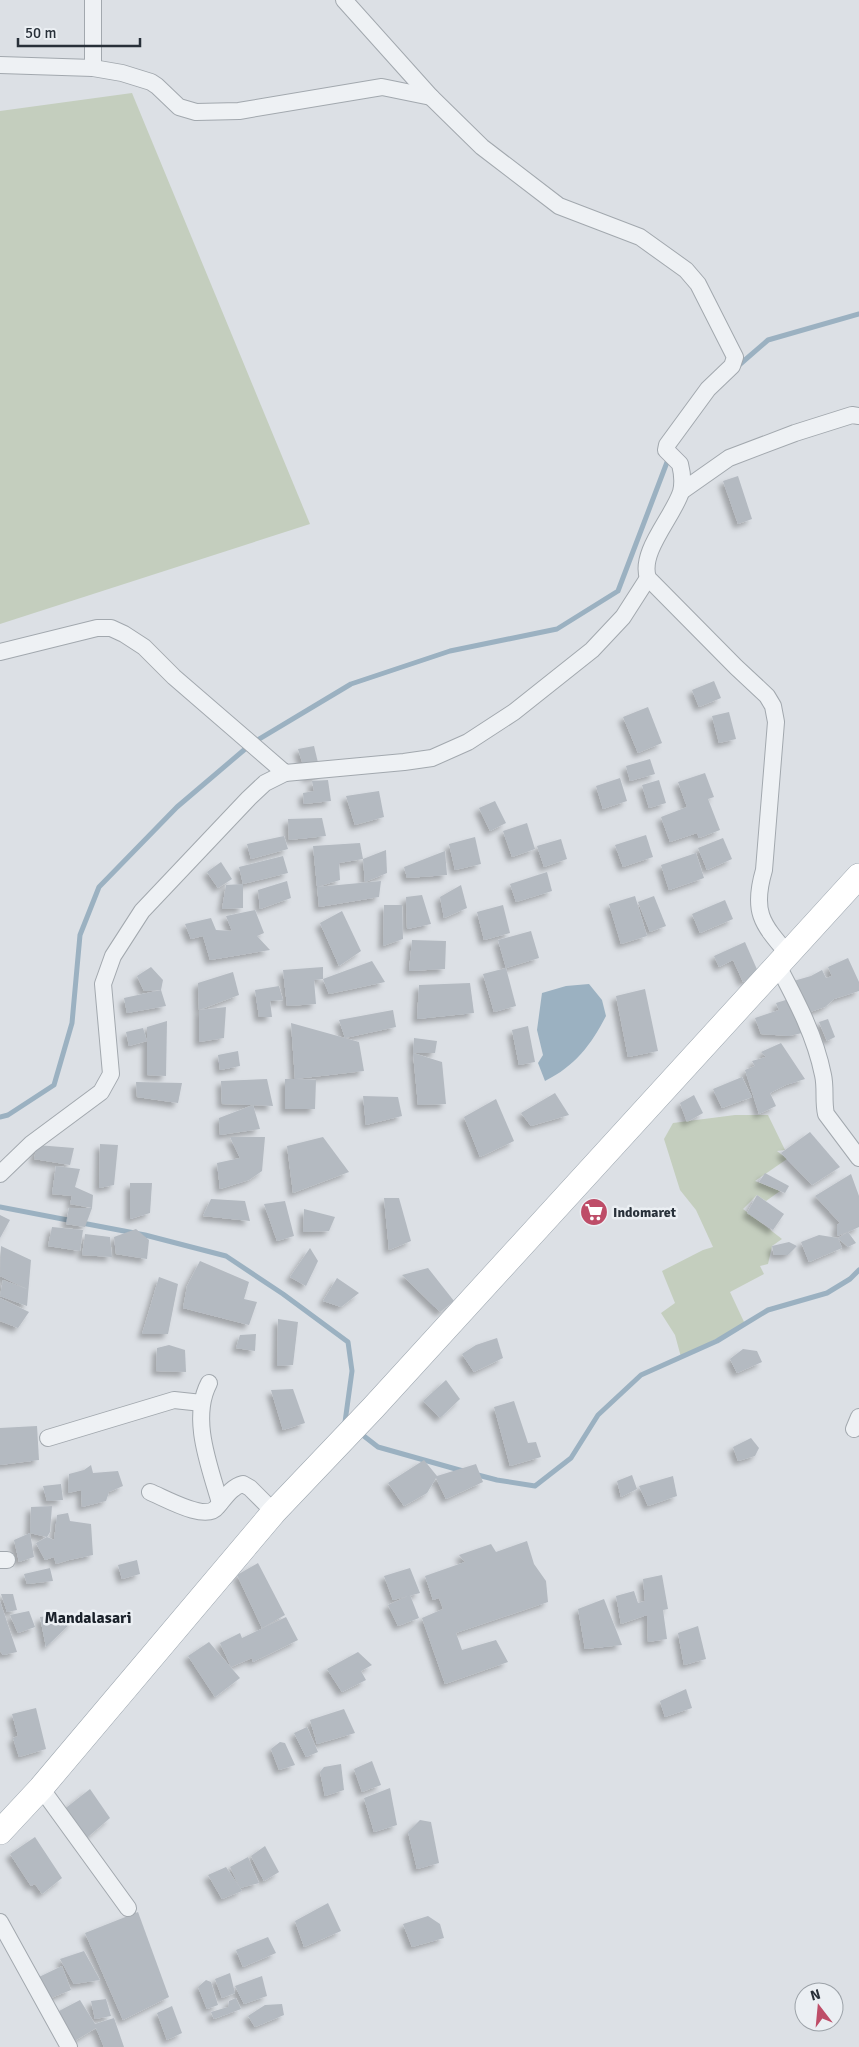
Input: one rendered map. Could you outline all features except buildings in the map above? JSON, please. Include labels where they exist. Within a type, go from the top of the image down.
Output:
[{"type":"main road","points":[[0,1832],[41,1788],[274,1512],[373,1408],[859,876]]},
{"type":"street","points":[[93,68],[94,0]]},
{"type":"street","points":[[344,0],[431,97],[482,146],[559,206],[640,237],[686,270],[698,284],[735,357],[735,362],[708,389],[670,440],[666,450],[680,464],[682,491]]},
{"type":"street","points":[[0,65],[93,68],[122,73],[151,82],[179,107],[196,112],[239,111],[382,87],[431,97]]},
{"type":"street","points":[[859,416],[852,415],[795,433],[729,458],[703,474],[682,491],[648,556],[646,567],[648,578],[767,696],[773,706],[776,722],[764,870],[758,890],[759,909],[765,926],[783,959],[820,1063],[824,1077],[824,1105],[826,1114],[859,1158]]},
{"type":"street","points":[[0,1174],[31,1144],[101,1092],[111,1074],[103,984],[113,956],[142,910],[265,783],[285,773],[432,758],[468,742],[514,712],[592,650],[623,617],[648,578]]},
{"type":"street","points":[[0,652],[97,628],[111,628],[144,647],[174,677],[233,726],[285,773]]},
{"type":"street","points":[[209,1383],[202,1403],[203,1432],[220,1503]]},
{"type":"street","points":[[48,1438],[174,1400],[202,1403]]},
{"type":"street","points":[[150,1492],[195,1511],[210,1512],[231,1491],[243,1484],[250,1488],[274,1512]]},
{"type":"street","points":[[41,1788],[128,1908]]},
{"type":"street","points":[[0,1922],[69,2047]]},
{"type":"green space","points":[[132,93],[310,524],[0,624],[0,111]]},
{"type":"green space","points":[[735,1115],[768,1115],[785,1150],[777,1151],[787,1159],[755,1181],[780,1191],[766,1201],[757,1195],[743,1209],[782,1239],[772,1246],[768,1264],[760,1266],[764,1274],[730,1292],[745,1324],[681,1357],[675,1335],[661,1313],[675,1303],[662,1271],[703,1250],[713,1247],[696,1210],[680,1190],[664,1139],[673,1123]]},
{"type":"water","points":[[589,984],[602,1000],[606,1016],[581,1054],[565,1069],[545,1081],[538,1063],[543,1055],[537,1030],[542,993],[566,986]]},
{"type":"waterway","points":[[738,366],[768,340],[859,314]]},
{"type":"waterway","points":[[0,1117],[8,1115],[54,1085],[72,1023],[80,935],[99,887],[177,807],[251,744],[351,684],[450,651],[557,629],[618,591],[669,457]]},
{"type":"waterway","points":[[0,1207],[73,1221]]},
{"type":"waterway","points":[[82,1223],[145,1235],[226,1256],[283,1294],[348,1342],[352,1371],[345,1422],[347,1424]]},
{"type":"waterway","points":[[474,1474],[535,1486],[571,1458],[598,1415],[641,1375],[717,1341],[768,1310],[827,1293],[850,1279],[859,1270]]},
{"type":"waterway","points":[[360,1433],[378,1447],[463,1471]]},
{"type":"place","name":"Indomaret","points":[[594,1212]]},
{"type":"district","name":"Mandalasari","points":[[88,1618]]}]
